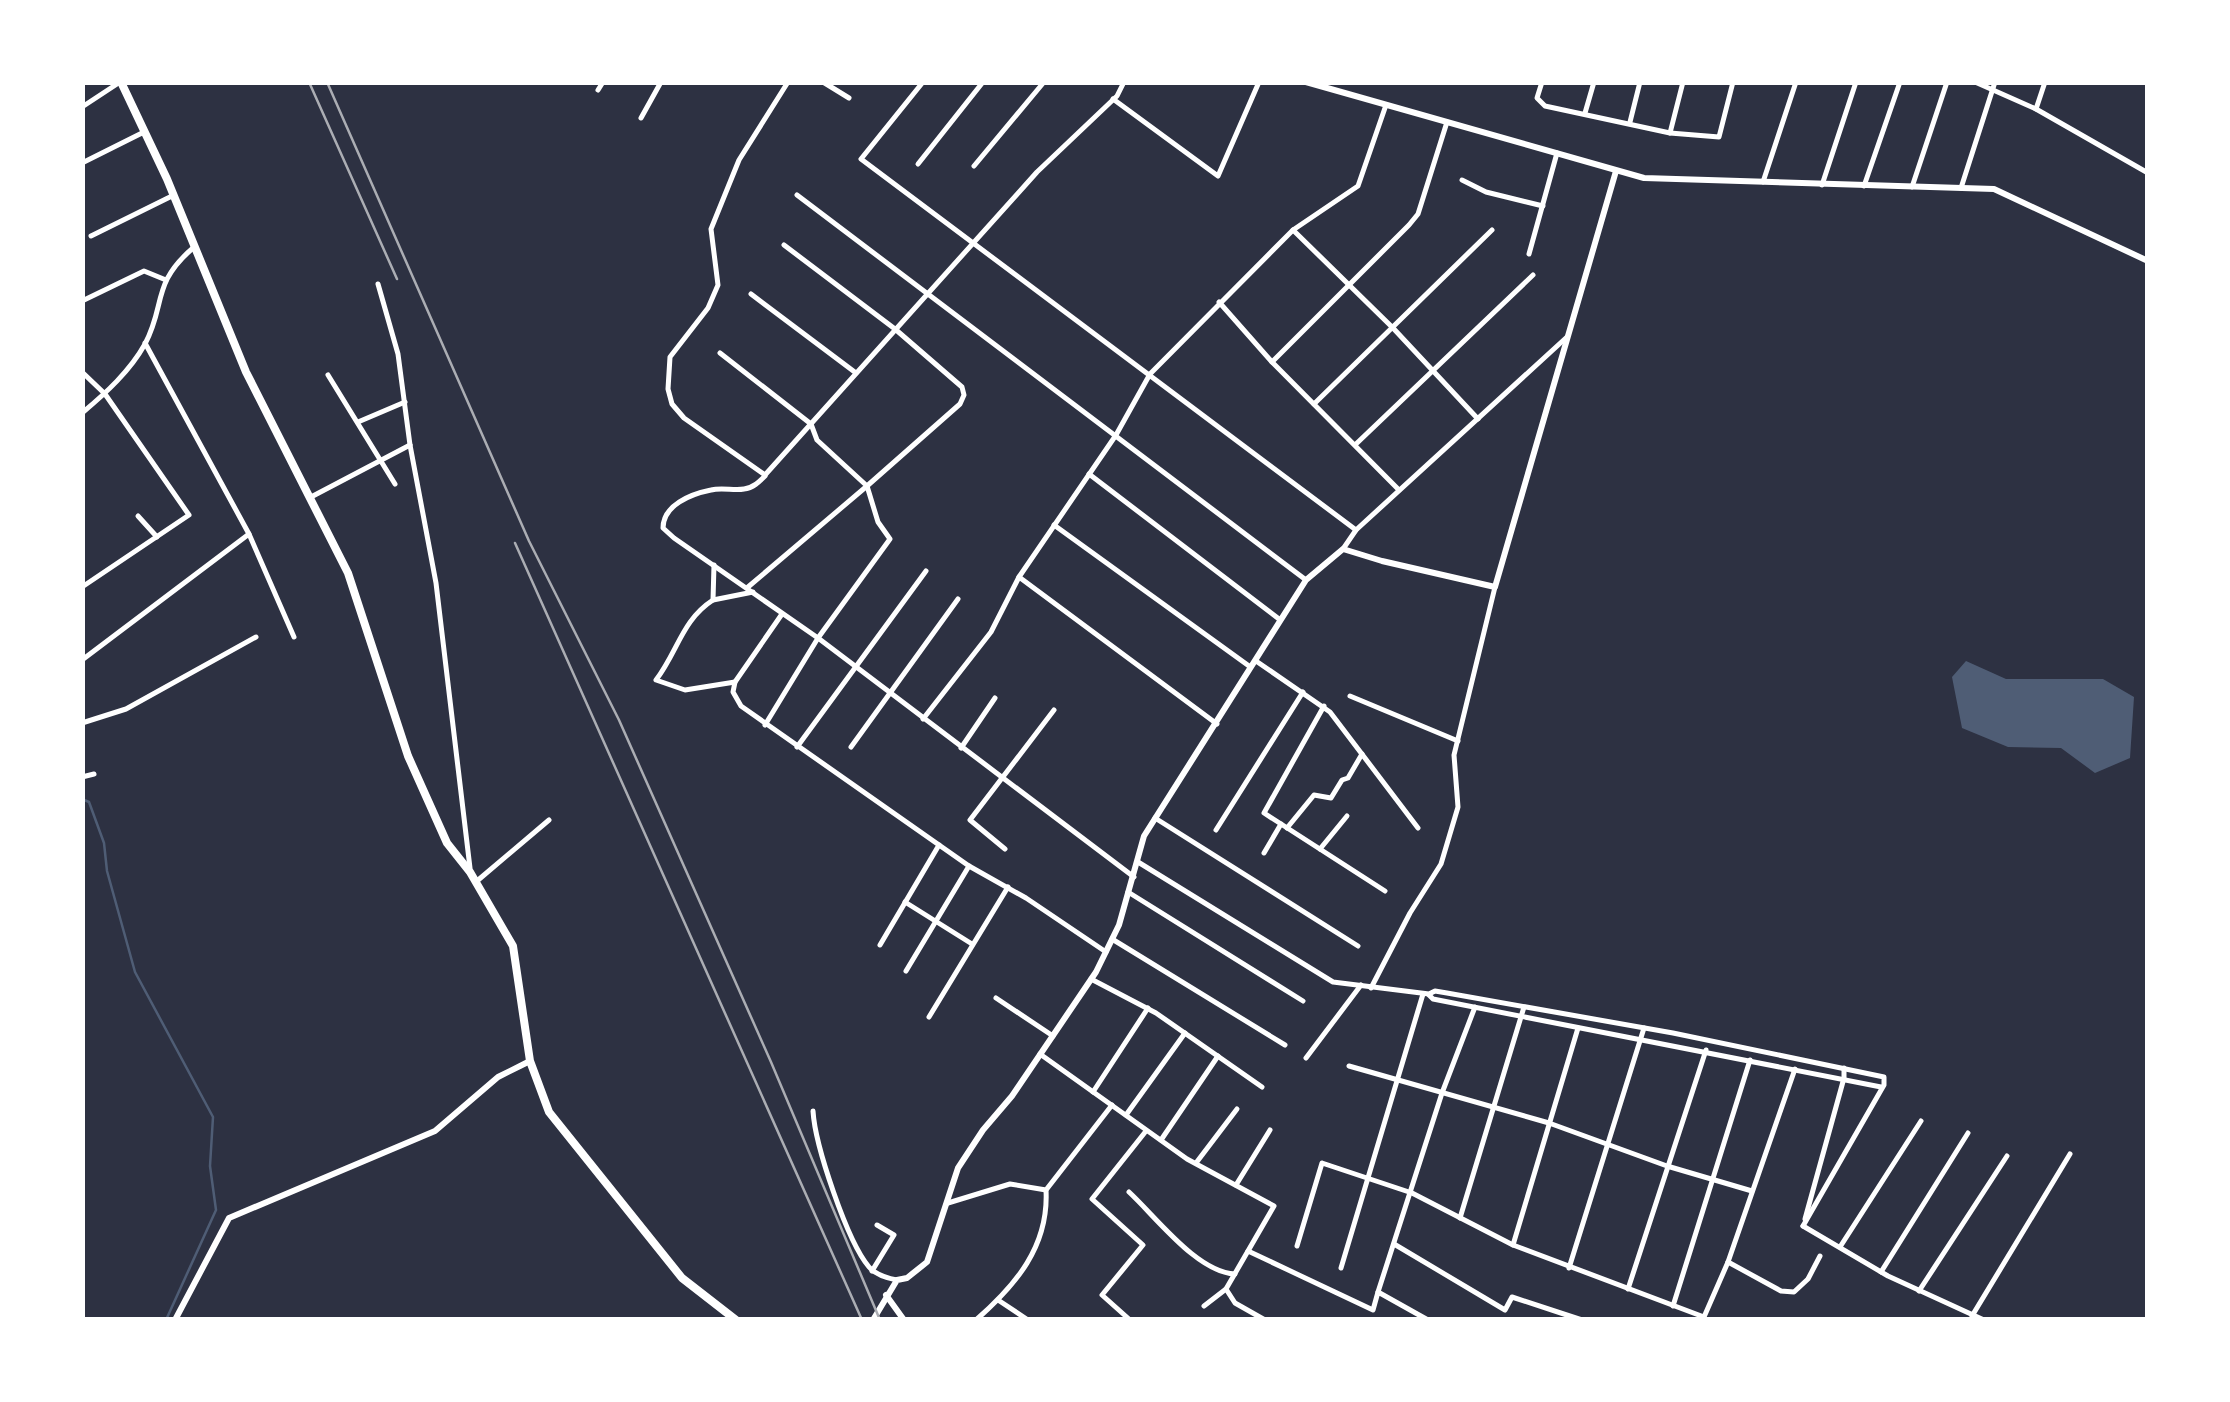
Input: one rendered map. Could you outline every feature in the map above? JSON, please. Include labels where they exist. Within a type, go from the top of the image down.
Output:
[{"type":"main road","points":[[121,82],[196,246],[246,372],[348,572],[408,756],[447,843],[470,872],[513,946],[530,1061],[549,1112],[682,1278],[736,1320]]},
{"type":"street","points":[[82,107],[121,82]]},
{"type":"street","points":[[598,90],[603,82]]},
{"type":"street","points":[[641,118],[660,82]]},
{"type":"street","points":[[766,476],[684,418],[672,404],[668,389],[670,357],[708,308],[718,285],[711,229],[739,160],[788,82]]},
{"type":"street","points":[[824,82],[849,98]]},
{"type":"street","points":[[923,82],[861,159],[1356,530]]},
{"type":"street","points":[[918,164],[982,82]]},
{"type":"street","points":[[974,166],[1044,82]]},
{"type":"street","points":[[1124,82],[1113,99],[1036,172],[766,476],[754,486],[712,489],[668,510],[662,523],[1134,877]]},
{"type":"street","points":[[1113,99],[1218,176],[1259,82]]},
{"type":"street","points":[[1306,82],[1644,178],[1994,189],[2148,261]]},
{"type":"street","points":[[1542,82],[1536,98],[1545,106],[1670,133],[1718,137],[1732,82]]},
{"type":"street","points":[[1585,114],[1594,82]]},
{"type":"street","points":[[1630,122],[1640,82]]},
{"type":"street","points":[[1670,133],[1684,82]]},
{"type":"street","points":[[1763,182],[1796,82]]},
{"type":"street","points":[[1822,185],[1856,82]]},
{"type":"street","points":[[1864,186],[1900,82]]},
{"type":"street","points":[[1912,188],[1946,82]]},
{"type":"street","points":[[1975,82],[1994,86],[2036,108],[2148,173]]},
{"type":"street","points":[[2036,108],[2045,82]]},
{"type":"street","points":[[1961,188],[1994,86]]},
{"type":"street","points":[[923,719],[991,632],[1019,577],[1116,435],[1150,374],[1293,230],[1358,186],[1386,105]]},
{"type":"street","points":[[1272,362],[1418,214],[1447,122]]},
{"type":"street","points":[[82,163],[144,132]]},
{"type":"street","points":[[1530,254],[1557,153]]},
{"type":"street","points":[[1371,988],[1410,912],[1441,864],[1458,807],[1454,756],[1495,587],[1616,171]]},
{"type":"street","points":[[1462,180],[1486,192],[1542,206]]},
{"type":"street","points":[[91,236],[174,195]]},
{"type":"street","points":[[798,195],[1306,580]]},
{"type":"street","points":[[1293,230],[1478,419]]},
{"type":"street","points":[[1314,404],[1492,230]]},
{"type":"street","points":[[735,682],[685,690],[656,680],[671,660],[694,612],[713,600],[750,590],[960,404],[964,395],[962,387],[895,329],[784,245]]},
{"type":"street","points":[[82,413],[105,394],[145,343],[166,280],[196,246]]},
{"type":"street","points":[[82,300],[144,270],[166,280]]},
{"type":"street","points":[[1356,444],[1533,275]]},
{"type":"street","points":[[378,284],[398,354],[410,445],[436,583],[470,872]]},
{"type":"street","points":[[751,294],[856,373]]},
{"type":"street","points":[[1219,302],[1272,362],[1399,490]]},
{"type":"street","points":[[813,1110],[814,1134],[857,1251],[872,1271],[897,1280],[907,1278],[928,1262],[958,1168],[1092,979],[1112,939],[1144,836],[1306,580],[1344,549],[1356,530],[1569,335]]},
{"type":"street","points":[[145,343],[249,534],[294,637]]},
{"type":"street","points":[[720,353],[811,424],[817,440],[867,486],[878,522],[890,540],[818,638],[765,724]]},
{"type":"street","points":[[82,587],[190,514],[105,394],[83,375]]},
{"type":"street","points":[[328,375],[395,484]]},
{"type":"street","points":[[358,422],[405,402]]},
{"type":"street","points":[[311,497],[410,445]]},
{"type":"street","points":[[1089,474],[1280,619]]},
{"type":"street","points":[[138,516],[157,537]]},
{"type":"street","points":[[1054,525],[1251,662],[1324,706],[1418,828]]},
{"type":"street","points":[[82,660],[249,534]]},
{"type":"street","points":[[1344,549],[1495,587]]},
{"type":"street","points":[[713,600],[714,564]]},
{"type":"street","points":[[797,747],[926,570]]},
{"type":"street","points":[[1019,577],[1217,724]]},
{"type":"street","points":[[851,747],[958,599]]},
{"type":"street","points":[[782,614],[735,682],[734,692],[741,706],[970,866],[1106,952]]},
{"type":"street","points":[[82,723],[126,709],[256,637]]},
{"type":"street","points":[[1216,830],[1304,692]]},
{"type":"street","points":[[1350,696],[1458,741]]},
{"type":"street","points":[[961,748],[995,698]]},
{"type":"street","points":[[1324,706],[1264,813],[1386,891]]},
{"type":"street","points":[[1005,849],[970,820],[1054,710]]},
{"type":"street","points":[[1264,853],[1314,795],[1331,798],[1362,754]]},
{"type":"street","points":[[82,777],[94,774]]},
{"type":"street","points":[[1320,849],[1347,816]]},
{"type":"street","points":[[1155,818],[1358,946]]},
{"type":"street","points":[[474,883],[548,820]]},
{"type":"street","points":[[880,944],[939,845]]},
{"type":"street","points":[[1138,862],[1332,982],[1426,994],[1436,991],[1884,1077],[1884,1085],[1802,1226]]},
{"type":"street","points":[[906,971],[970,866]]},
{"type":"street","points":[[929,1018],[1008,888]]},
{"type":"street","points":[[1128,892],[1303,1001]]},
{"type":"street","points":[[905,902],[972,944]]},
{"type":"street","points":[[1112,939],[1285,1045]]},
{"type":"street","points":[[1092,979],[1148,1008],[1262,1088]]},
{"type":"street","points":[[1306,1058],[1361,985]]},
{"type":"street","points":[[1426,994],[1433,999],[1881,1087]]},
{"type":"street","points":[[1341,1268],[1426,994]]},
{"type":"street","points":[[996,998],[1052,1036]]},
{"type":"street","points":[[1248,1252],[1373,1310],[1442,1092],[1476,1007]]},
{"type":"street","points":[[1460,1218],[1524,1007]]},
{"type":"street","points":[[1093,1092],[1148,1008]]},
{"type":"street","points":[[1513,1246],[1578,1028]]},
{"type":"street","points":[[1570,1268],[1644,1028]]},
{"type":"street","points":[[1126,1115],[1185,1033]]},
{"type":"street","points":[[1628,1289],[1706,1050]]},
{"type":"street","points":[[1673,1306],[1753,1050]]},
{"type":"street","points":[[1040,1054],[1196,1163],[1274,1206],[1226,1289],[1204,1306]]},
{"type":"street","points":[[1161,1140],[1218,1056]]},
{"type":"street","points":[[174,1320],[228,1218],[435,1131],[498,1077],[530,1061]]},
{"type":"street","points":[[1349,1066],[1549,1124],[1753,1192]]},
{"type":"street","points":[[1802,1226],[1844,1068]]},
{"type":"street","points":[[1296,1246],[1322,1163],[1412,1193],[1513,1246],[1704,1318],[1728,1262],[1795,1069]]},
{"type":"street","points":[[976,1320],[1017,1280],[1038,1244],[1047,1210],[1046,1190],[1112,1105]]},
{"type":"street","points":[[1196,1163],[1237,1109]]},
{"type":"street","points":[[1840,1248],[1921,1121]]},
{"type":"street","points":[[1130,1320],[1102,1296],[1142,1245],[1092,1199],[1147,1130]]},
{"type":"street","points":[[1236,1186],[1270,1130]]},
{"type":"street","points":[[1881,1272],[1968,1133]]},
{"type":"street","points":[[1972,1316],[2070,1154]]},
{"type":"street","points":[[1920,1290],[2008,1156]]},
{"type":"street","points":[[948,1203],[1010,1184],[1046,1190]]},
{"type":"street","points":[[1130,1192],[1205,1265],[1221,1273],[1235,1274]]},
{"type":"street","points":[[872,1271],[894,1234],[877,1226]]},
{"type":"street","points":[[1802,1226],[1881,1272],[1984,1320]]},
{"type":"street","points":[[1394,1244],[1504,1310]]},
{"type":"street","points":[[1728,1262],[1782,1291],[1794,1292],[1808,1279],[1820,1256]]},
{"type":"street","points":[[872,1320],[897,1280]]},
{"type":"street","points":[[1226,1289],[1235,1303],[1264,1320]]},
{"type":"street","points":[[1378,1292],[1428,1320]]},
{"type":"street","points":[[886,1295],[904,1320]]},
{"type":"street","points":[[1501,1320],[1512,1297],[1582,1320]]},
{"type":"street","points":[[998,1300],[1028,1320]]},
{"type":"street","points":[[1551,1320],[1554,1311]]},
{"type":"water","points":[[1966,661],[2006,679],[2103,679],[2134,697],[2130,758],[2095,773],[2061,748],[2008,747],[1962,728],[1952,677]]},
{"type":"waterway","points":[[82,799],[89,802],[104,843],[107,871],[135,972],[213,1117],[210,1166],[216,1210],[166,1320]]},
{"type":"railway","points":[[309,82],[397,279]]},
{"type":"railway","points":[[327,82],[529,541],[619,720],[880,1320]]},
{"type":"railway","points":[[515,543],[862,1320]]}]
